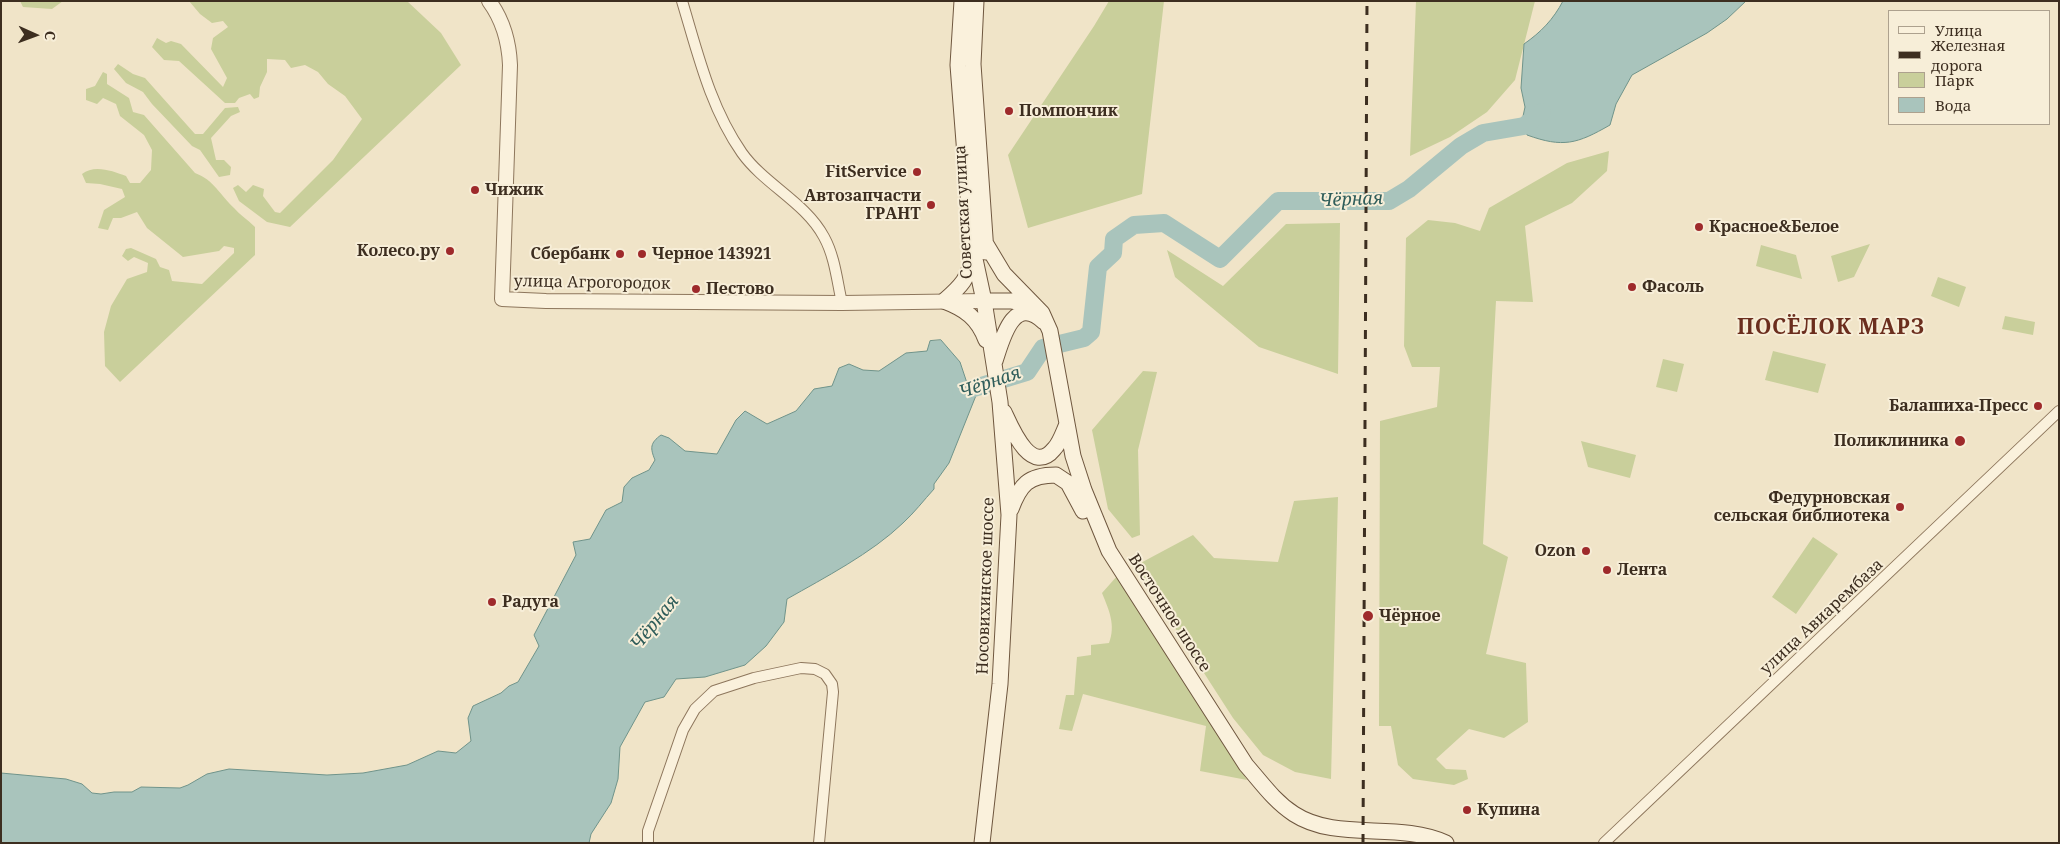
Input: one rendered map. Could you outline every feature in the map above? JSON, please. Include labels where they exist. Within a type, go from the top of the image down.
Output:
[{"type":"main road","name":"Советская улица","points":[[962,1],[958,65],[984,301]]},
{"type":"main road","name":"Советская улица","points":[[976,1],[973,64],[979,244]]},
{"type":"main road","points":[[979,244],[966,278],[959,288],[944,301],[960,307],[976,320],[982,330],[994,363]]},
{"type":"main road","name":"Восточное шоссе","points":[[979,244],[1004,274],[1042,313],[1051,333],[1073,456],[1084,490],[1109,551],[1246,765],[1269,792],[1286,808],[1314,824],[1412,832],[1446,843]]},
{"type":"main road","points":[[984,301],[1012,301],[1034,306]]},
{"type":"main road","name":"Носовихинское шоссе","points":[[982,843],[1000,684],[1009,515],[1000,402],[984,301]]},
{"type":"main road","points":[[994,363],[1006,328],[1010,321],[1018,316],[1034,315],[1042,320],[1051,333]]},
{"type":"main road","points":[[1000,402],[1020,445],[1035,456],[1047,455],[1052,452],[1067,424]]},
{"type":"main road","points":[[1009,515],[1017,491],[1023,485],[1033,478],[1056,475],[1068,484],[1099,538],[1109,551]]},
{"type":"street","name":"улица Агрогородок","points":[[489,1],[504,28],[510,52],[502,299],[842,303],[984,301]]},
{"type":"street","points":[[682,1],[710,93],[726,127],[743,154],[753,165],[817,226],[832,256],[842,303]]},
{"type":"street","name":"улица Авиарембаза","points":[[1604,843],[2059,411]]},
{"type":"street","points":[[648,843],[648,831],[683,730],[695,708],[714,691],[754,678],[801,668],[815,669],[825,674],[832,684],[833,692],[819,843]]},
{"type":"green space","points":[[20,1],[63,1],[52,9],[23,7]]},
{"type":"green space","points":[[189,1],[407,1],[441,33],[461,65],[290,227],[267,222],[239,201],[233,188],[238,185],[246,192],[253,185],[264,189],[263,196],[275,212],[280,213],[333,160],[362,119],[345,96],[328,84],[318,72],[305,65],[291,68],[285,60],[267,59],[267,72],[260,87],[259,97],[254,99],[250,94],[239,98],[235,103],[225,103],[179,61],[164,60],[152,47],[157,38],[166,43],[171,41],[181,44],[223,87],[227,78],[211,49],[213,38],[228,27],[223,21],[212,23],[200,14]]},
{"type":"green space","points":[[1109,1],[1164,1],[1142,194],[1028,228],[1008,155]]},
{"type":"green space","points":[[1416,1],[1535,1],[1515,80],[1487,112],[1450,137],[1410,156]]},
{"type":"green space","points":[[118,64],[133,74],[145,78],[195,134],[203,134],[225,108],[238,107],[240,112],[231,116],[211,138],[216,160],[224,160],[231,167],[230,175],[219,177],[200,150],[192,146],[143,92],[126,83],[114,69]]},
{"type":"green space","points":[[103,72],[107,74],[107,84],[129,98],[133,112],[144,115],[195,173],[212,184],[236,211],[255,227],[255,255],[120,382],[105,366],[104,332],[111,306],[127,279],[147,272],[148,263],[134,257],[128,261],[122,256],[126,249],[131,248],[156,259],[160,267],[169,270],[172,281],[202,284],[234,253],[234,248],[224,246],[219,251],[183,257],[147,228],[137,212],[121,218],[113,218],[108,230],[98,228],[104,210],[125,197],[122,189],[86,183],[82,174],[92,169],[104,169],[126,176],[130,183],[140,183],[151,170],[152,150],[144,135],[120,116],[116,104],[103,98],[97,104],[86,100],[86,89],[95,86]]},
{"type":"green space","points":[[1609,151],[1607,171],[1572,203],[1525,226],[1533,302],[1496,301],[1483,544],[1508,557],[1486,654],[1526,663],[1528,722],[1504,738],[1469,729],[1436,759],[1446,769],[1466,770],[1468,779],[1454,785],[1413,779],[1398,765],[1391,726],[1379,726],[1380,421],[1437,407],[1440,367],[1412,367],[1404,346],[1406,238],[1428,220],[1455,223],[1480,231],[1489,208],[1567,163]]},
{"type":"green space","points":[[1340,223],[1338,374],[1259,347],[1175,277],[1167,250],[1223,286],[1286,224]]},
{"type":"green space","points":[[1870,244],[1854,277],[1838,282],[1831,256]]},
{"type":"green space","points":[[1761,245],[1796,255],[1802,279],[1756,266]]},
{"type":"green space","points":[[1938,277],[1966,287],[1959,307],[1931,296]]},
{"type":"green space","points":[[2005,316],[2035,322],[2033,335],[2002,329]]},
{"type":"green space","points":[[1773,351],[1826,364],[1818,393],[1765,380]]},
{"type":"green space","points":[[1663,359],[1684,364],[1677,392],[1656,387]]},
{"type":"green space","points":[[1143,371],[1157,372],[1138,450],[1140,535],[1132,538],[1108,509],[1092,430]]},
{"type":"green space","points":[[1581,441],[1636,455],[1630,478],[1588,467]]},
{"type":"green space","points":[[1338,497],[1331,779],[1295,772],[1263,755],[1233,718],[1135,566],[1193,535],[1214,558],[1278,562],[1294,501]]},
{"type":"green space","points":[[1813,537],[1838,554],[1796,614],[1772,597]]},
{"type":"green space","points":[[1118,575],[1247,780],[1200,771],[1206,726],[1083,694],[1072,731],[1059,729],[1066,695],[1074,695],[1077,657],[1091,655],[1091,645],[1109,643],[1112,624],[1102,593]]},
{"type":"water","points":[[1563,1],[1746,1],[1727,19],[1707,33],[1632,75],[1616,104],[1610,125],[1579,140],[1560,143],[1527,135],[1522,121],[1525,107],[1521,88],[1524,44],[1546,25]]},
{"type":"water","points":[[941,340],[960,362],[967,383],[974,380],[984,384],[977,393],[949,463],[934,484],[934,489],[907,519],[877,545],[787,599],[784,622],[766,646],[745,665],[705,677],[676,679],[664,697],[645,702],[620,747],[618,779],[611,803],[591,834],[589,843],[1,843],[1,773],[66,779],[82,784],[92,793],[101,794],[132,792],[141,787],[180,788],[207,774],[229,769],[327,775],[363,773],[407,765],[438,751],[456,753],[471,741],[468,718],[473,706],[501,693],[509,686],[518,682],[539,646],[534,635],[576,555],[573,542],[590,539],[606,510],[622,502],[624,487],[632,478],[649,470],[655,460],[652,446],[657,438],[661,435],[669,438],[685,451],[717,454],[736,420],[745,411],[767,424],[796,411],[814,389],[832,386],[839,368],[849,364],[863,370],[879,371],[906,353],[927,351],[930,341]]},
{"type":"waterway","name":"Чёрная","points":[[961,392],[1027,372],[1043,348],[1084,338],[1091,332],[1098,267],[1113,253],[1114,239],[1134,225],[1164,223],[1220,259],[1278,201],[1389,201],[1409,189],[1461,146],[1483,133],[1524,126],[1542,112]]},
{"type":"railway","points":[[1363,843],[1367,1]]},
{"type":"place","name":"Помпончик","points":[[1009,111]]},
{"type":"place","name":"FitService","points":[[917,172]]},
{"type":"place","name":"Чижик","points":[[475,190]]},
{"type":"place","name":"Автозапчасти ГРАНТ","points":[[931,205]]},
{"type":"place","name":"Красное&Белое","points":[[1699,227]]},
{"type":"place","name":"Колесо.ру","points":[[450,251]]},
{"type":"place","name":"Сбербанк","points":[[620,254]]},
{"type":"place","name":"Черное 143921","points":[[642,254]]},
{"type":"place","name":"Фасоль","points":[[1632,287]]},
{"type":"place","name":"Пестово","points":[[696,289]]},
{"type":"place","name":"Балашиха-Пресс","points":[[2038,406]]},
{"type":"place","name":"Поликлиника","points":[[1960,441]]},
{"type":"place","name":"Федурновская сельская библиотека","points":[[1900,507]]},
{"type":"place","name":"Ozon","points":[[1586,551]]},
{"type":"place","name":"Лента","points":[[1607,570]]},
{"type":"place","name":"Радуга","points":[[492,602]]},
{"type":"place","name":"Чёрное","points":[[1368,616]]},
{"type":"place","name":"Купина","points":[[1467,810]]},
{"type":"district","name":"ПОСЁЛОК МАРЗ","points":[[1831,328]]}]
